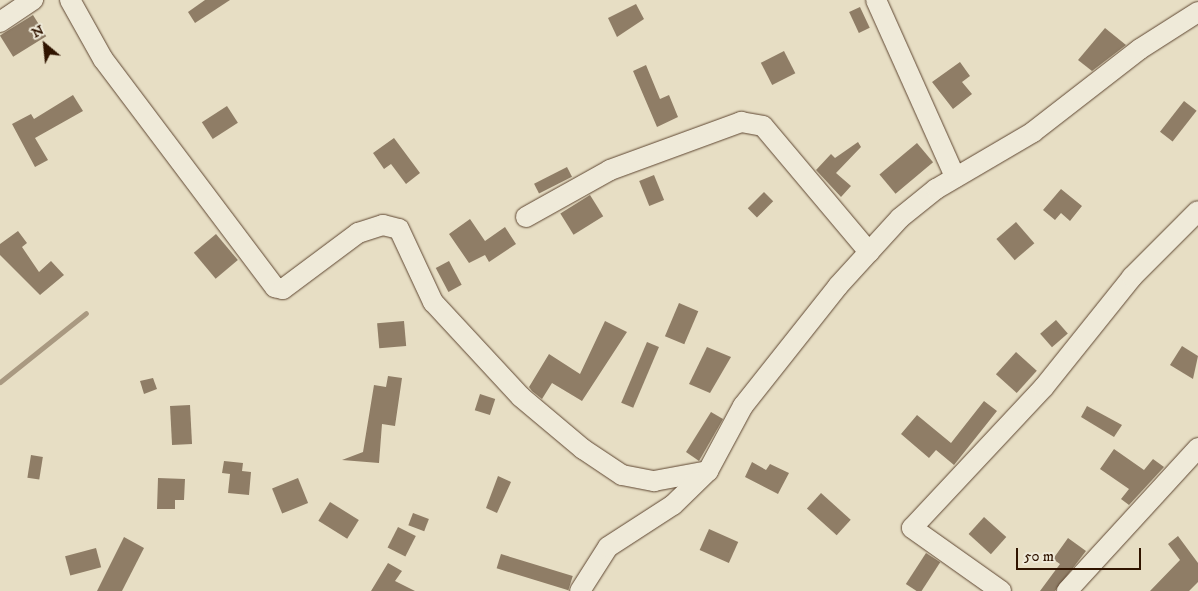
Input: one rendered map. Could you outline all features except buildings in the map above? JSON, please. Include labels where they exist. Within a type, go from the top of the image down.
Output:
[{"type":"street","points":[[0,22],[33,0]]},
{"type":"street","points":[[70,0],[103,59],[275,287],[283,288],[358,233],[383,225],[399,229],[433,302],[521,397],[583,448],[622,475],[654,481],[708,471]]},
{"type":"street","points":[[876,0],[955,177]]},
{"type":"street","points":[[580,591],[608,546],[630,528],[673,505],[708,471],[743,406],[869,252],[900,218],[955,177],[1033,132],[1140,49],[1198,12]]},
{"type":"street","points":[[526,217],[610,170],[741,122],[763,126],[869,252]]},
{"type":"street","points":[[1001,591],[912,528],[1044,387],[1132,277],[1198,210]]},
{"type":"street","points":[[1067,591],[1198,448]]},
{"type":"waterway","points":[[0,382],[86,313]]}]
